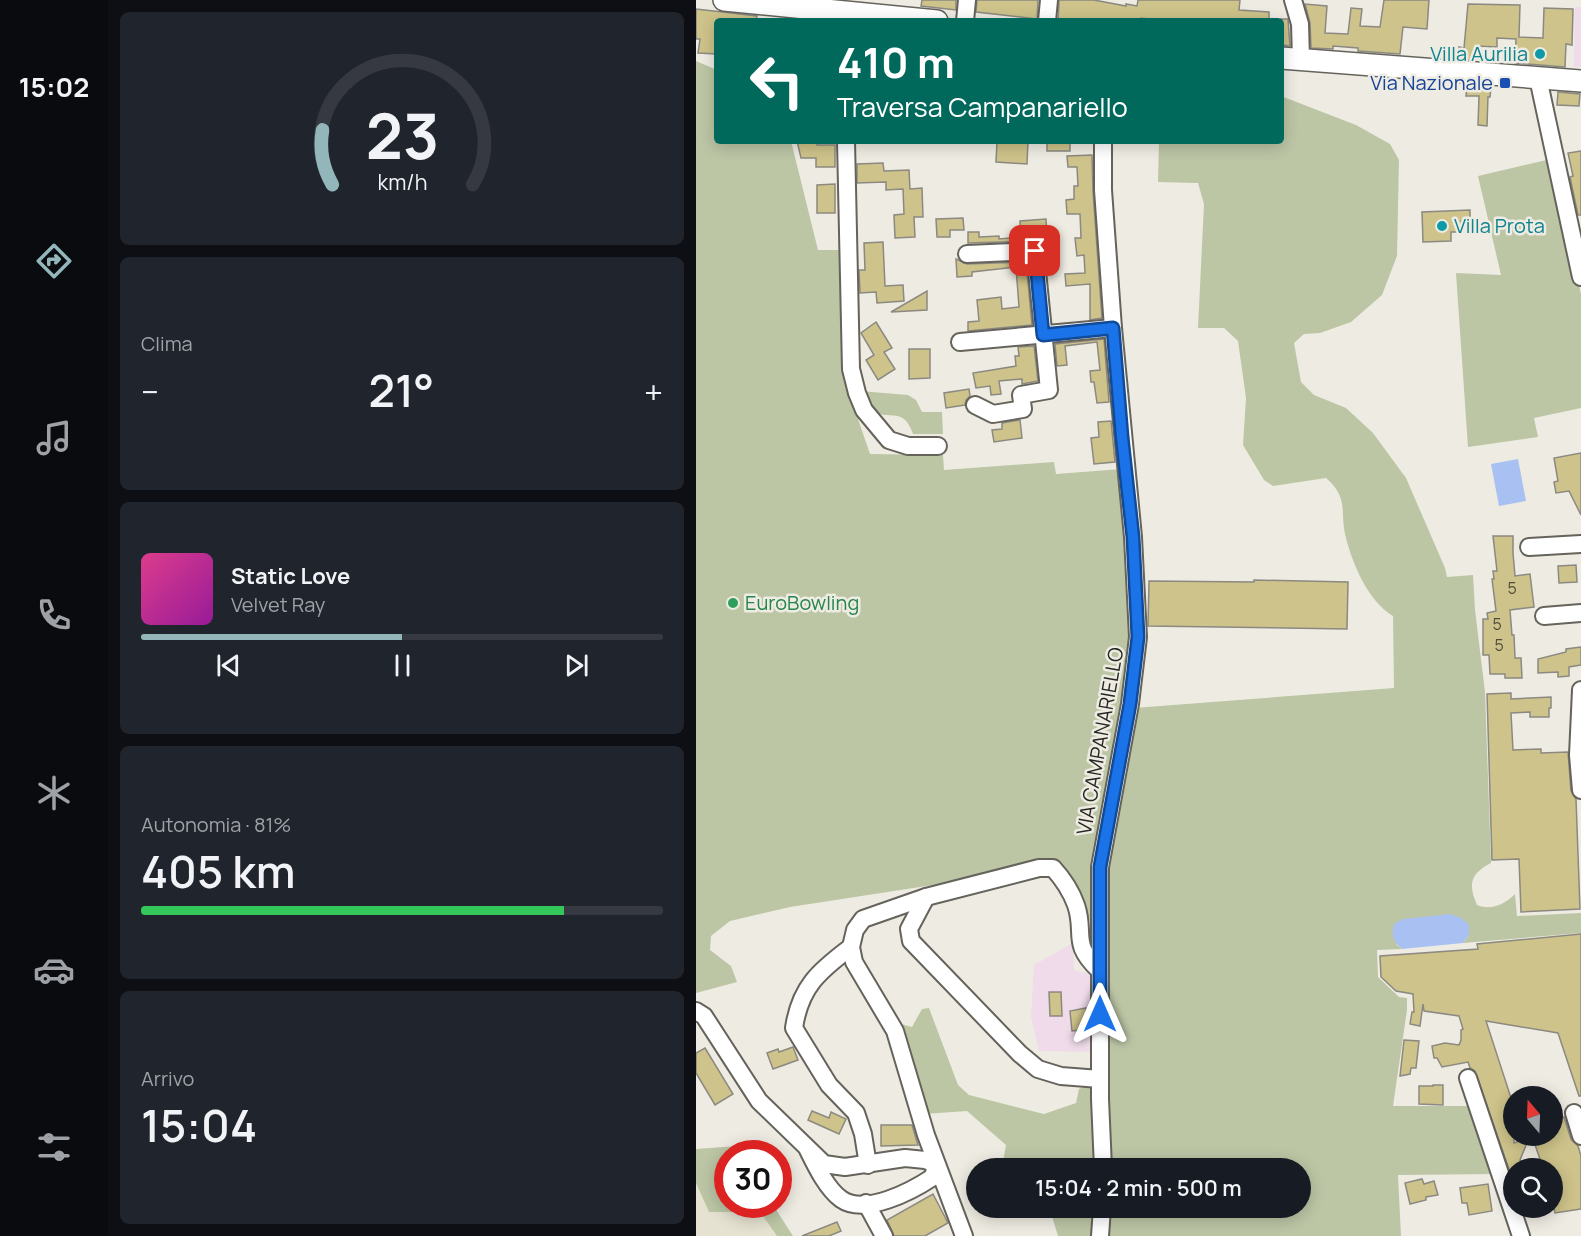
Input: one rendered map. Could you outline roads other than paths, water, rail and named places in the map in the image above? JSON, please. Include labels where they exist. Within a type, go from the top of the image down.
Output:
[{"type":"main road","points":[[724,0],[845,16],[882,18]]},
{"type":"main road","points":[[1291,59],[1581,81]]},
{"type":"street","points":[[965,18],[967,0]]},
{"type":"street","points":[[1047,18],[1049,0]]},
{"type":"street","points":[[1291,59],[1299,24],[1293,0]]},
{"type":"street","points":[[1538,78],[1581,277]]},
{"type":"street","points":[[846,144],[851,369],[857,393],[864,410],[889,440],[908,446],[938,446]]},
{"type":"street","name":"VIA CAMPANARIELLO","points":[[1102,1158],[1100,867],[1130,704],[1138,637],[1133,537],[1122,437],[1103,190],[1103,144]]},
{"type":"street","points":[[967,254],[1035,251],[1049,390],[1021,395],[1023,409],[993,414],[975,405]]},
{"type":"street","points":[[960,342],[1113,328]]},
{"type":"street","points":[[1529,547],[1581,544]]},
{"type":"street","points":[[1544,616],[1581,613]]},
{"type":"street","points":[[1581,690],[1578,755],[1581,790]]},
{"type":"street","points":[[962,1235],[926,1135],[895,1031],[854,962],[851,947],[855,930],[863,920],[926,897],[1039,868],[1053,868],[1063,879],[1077,906],[1080,945],[1088,960],[1099,970]]},
{"type":"street","points":[[926,897],[909,929],[911,941],[1020,1054],[1038,1069],[1061,1076],[1100,1079]]},
{"type":"street","points":[[851,947],[829,963],[808,986],[797,1008],[794,1028],[829,1085],[856,1113],[863,1134],[868,1165]]},
{"type":"street","points":[[696,1011],[704,1016],[759,1101],[824,1164],[845,1167],[905,1158],[925,1160],[936,1164]]},
{"type":"street","points":[[1468,1078],[1521,1236]]},
{"type":"street","points":[[1574,1113],[1581,1136]]},
{"type":"street","points":[[807,1148],[820,1175],[841,1199],[861,1204],[884,1201],[918,1187],[933,1177],[936,1164]]},
{"type":"street","points":[[866,1203],[884,1236]]},
{"type":"street","points":[[1100,1236],[1101,1218]]},
{"type":"water","points":[[1518,459],[1526,501],[1499,506],[1491,464]]},
{"type":"water","points":[[1450,914],[1461,918],[1469,925],[1469,935],[1463,943],[1402,949],[1395,941],[1394,924],[1403,919]]},
{"type":"place","name":"Villa Aurilia","points":[[1540,54]]},
{"type":"place","name":"Via Nazionale","points":[[1505,83]]},
{"type":"place","name":"Villa Prota","points":[[1442,226]]},
{"type":"place","name":"EuroBowling","points":[[733,603]]}]
